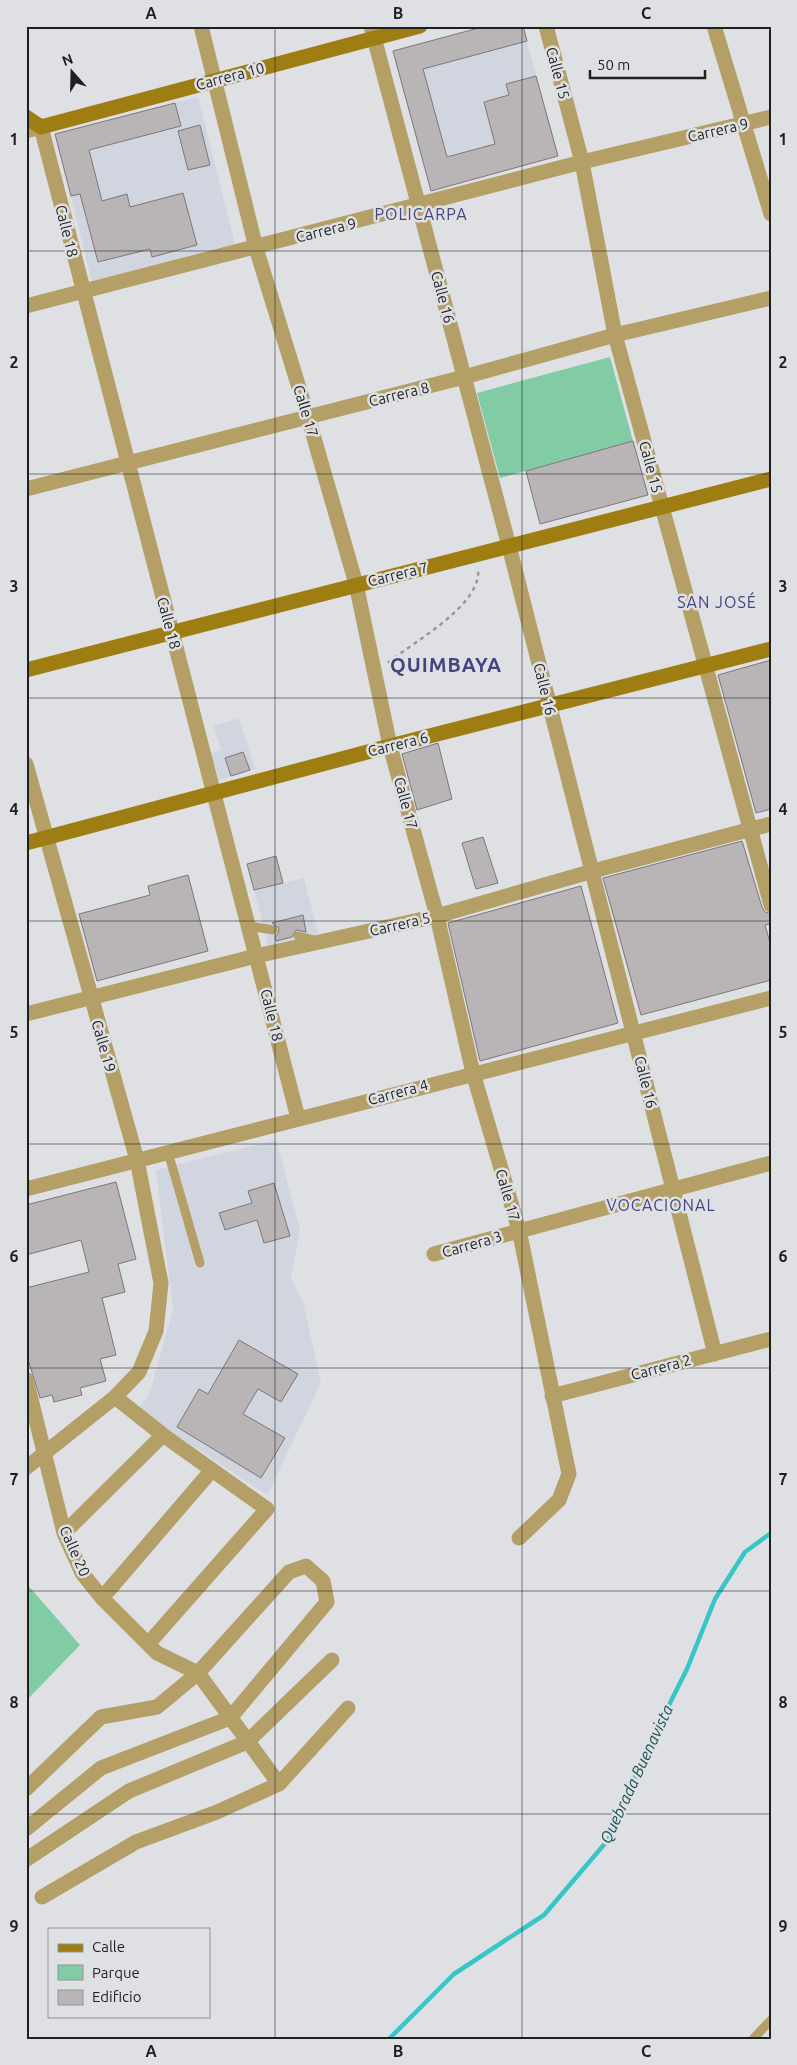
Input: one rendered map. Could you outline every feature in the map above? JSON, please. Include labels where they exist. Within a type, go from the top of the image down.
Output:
[{"type":"main road","name":"Carrera 10","points":[[34,129],[214,80],[372,32],[420,26]]},
{"type":"main road","points":[[26,117],[34,129]]},
{"type":"main road","name":"Carrera 7","points":[[26,670],[771,479]]},
{"type":"main road","name":"Carrera 6","points":[[26,842],[214,794],[390,746],[771,649]]},
{"type":"street","name":"Calle 17","points":[[201,26],[256,248],[308,417],[356,584],[390,746],[437,916],[473,1073],[519,1230],[569,1474],[559,1500],[519,1538]]},
{"type":"street","name":"Calle 15","points":[[546,26],[582,162],[616,335],[771,905]]},
{"type":"street","points":[[714,26],[771,214]]},
{"type":"street","name":"Calle 16","points":[[372,32],[509,546],[714,1354]]},
{"type":"street","name":"Carrera 9","points":[[26,306],[256,248],[582,162],[771,117]]},
{"type":"street","name":"Calle 18","points":[[34,129],[82,292],[128,463],[298,1118]]},
{"type":"street","name":"Carrera 8","points":[[26,489],[464,377],[616,335],[771,298]]},
{"type":"street","name":"Calle 19","points":[[26,764],[137,1160],[161,1283],[156,1331],[139,1372],[115,1397],[26,1468]]},
{"type":"street","name":"Carrera 5","points":[[26,1014],[256,956],[437,916],[593,871],[771,824]]},
{"type":"street","name":"Carrera 4","points":[[26,1189],[771,998]]},
{"type":"street","name":"Carrera 3","points":[[434,1254],[771,1163]]},
{"type":"street","name":"Carrera 2","points":[[552,1396],[771,1339]]},
{"type":"street","name":"Calle 20","points":[[26,1379],[46,1453],[64,1533],[82,1573],[102,1598],[157,1653],[198,1674]]},
{"type":"street","points":[[115,1397],[163,1435],[265,1506],[266,1511],[148,1644]]},
{"type":"street","points":[[64,1533],[163,1435]]},
{"type":"street","points":[[102,1598],[212,1470]]},
{"type":"street","points":[[26,1789],[102,1717],[157,1707],[198,1674],[290,1572],[306,1566],[323,1581],[327,1602],[230,1718],[101,1768],[26,1829]]},
{"type":"street","points":[[27,1859],[129,1791],[247,1742],[332,1660]]},
{"type":"street","points":[[198,1674],[279,1784]]},
{"type":"street","points":[[42,1897],[136,1842],[217,1812],[279,1784],[348,1708]]},
{"type":"lane","points":[[249,926],[273,930]]},
{"type":"lane","points":[[298,936],[322,942]]},
{"type":"lane","points":[[168,1152],[200,1264]]},
{"type":"lane","points":[[753,2039],[771,2020]]},
{"type":"path","points":[[375,673],[468,600],[478,585],[479,571],[475,555]]},
{"type":"shaded area","points":[[523,26],[558,156],[431,191],[393,51]]},
{"type":"shaded area","points":[[198,97],[235,244],[92,281],[55,134]]},
{"type":"shaded area","points":[[239,718],[255,769],[219,780],[211,753],[221,750],[214,726]]},
{"type":"shaded area","points":[[304,878],[318,933],[268,946],[254,890]]},
{"type":"shaded area","points":[[276,1140],[300,1229],[291,1278],[303,1302],[321,1383],[267,1495],[138,1410],[150,1392],[173,1310],[156,1170]]},
{"type":"green space","points":[[610,357],[633,441],[500,478],[477,393]]},
{"type":"green space","points":[[26,1583],[80,1645],[26,1701]]},
{"type":"building","points":[[486,26],[523,26],[527,41],[423,69],[447,157],[495,144],[484,102],[509,95],[506,84],[536,76],[558,156],[431,191],[393,51]]},
{"type":"building","points":[[175,103],[181,126],[89,150],[102,201],[127,194],[130,207],[183,193],[197,245],[152,257],[150,249],[98,262],[80,194],[71,196],[55,134]]},
{"type":"building","points":[[200,125],[210,165],[188,170],[178,131]]},
{"type":"building","points":[[633,441],[648,495],[540,524],[526,471]]},
{"type":"building","points":[[771,660],[771,809],[756,813],[718,675]]},
{"type":"building","points":[[438,743],[452,799],[417,810],[402,754]]},
{"type":"building","points":[[243,752],[250,770],[231,776],[225,758]]},
{"type":"building","points":[[483,837],[498,883],[476,889],[462,843]]},
{"type":"building","points":[[742,841],[762,907],[765,912],[771,914],[771,924],[765,925],[771,946],[771,980],[641,1015],[603,878]]},
{"type":"building","points":[[276,856],[283,883],[254,890],[247,864]]},
{"type":"building","points":[[188,875],[208,951],[97,981],[79,914],[150,895],[148,886]]},
{"type":"building","points":[[581,886],[618,1023],[480,1061],[448,923]]},
{"type":"building","points":[[303,915],[306,932],[296,930],[292,937],[276,941],[275,936],[278,934],[279,928],[272,923]]},
{"type":"building","points":[[116,1182],[136,1259],[118,1264],[125,1292],[102,1298],[116,1355],[100,1359],[106,1381],[80,1388],[82,1395],[54,1402],[52,1395],[40,1398],[26,1353],[26,1288],[89,1272],[81,1240],[26,1255],[26,1205]]},
{"type":"building","points":[[274,1183],[290,1236],[264,1243],[257,1220],[225,1230],[219,1213],[252,1203],[248,1191]]},
{"type":"building","points":[[239,1340],[298,1374],[281,1402],[258,1389],[243,1414],[285,1438],[261,1478],[177,1427],[199,1389],[208,1394]]},
{"type":"waterway","name":"Quebrada Buenavista","points":[[389,2039],[454,1974],[544,1915],[608,1840],[646,1751],[687,1669],[715,1599],[745,1552],[771,1533]]},
{"type":"district","name":"POLICARPA","points":[[421,214]]},
{"type":"district","name":"SAN JOSÉ","points":[[717,602]]},
{"type":"district","name":"QUIMBAYA","points":[[446,664]]},
{"type":"district","name":"VOCACIONAL","points":[[661,1205]]}]
